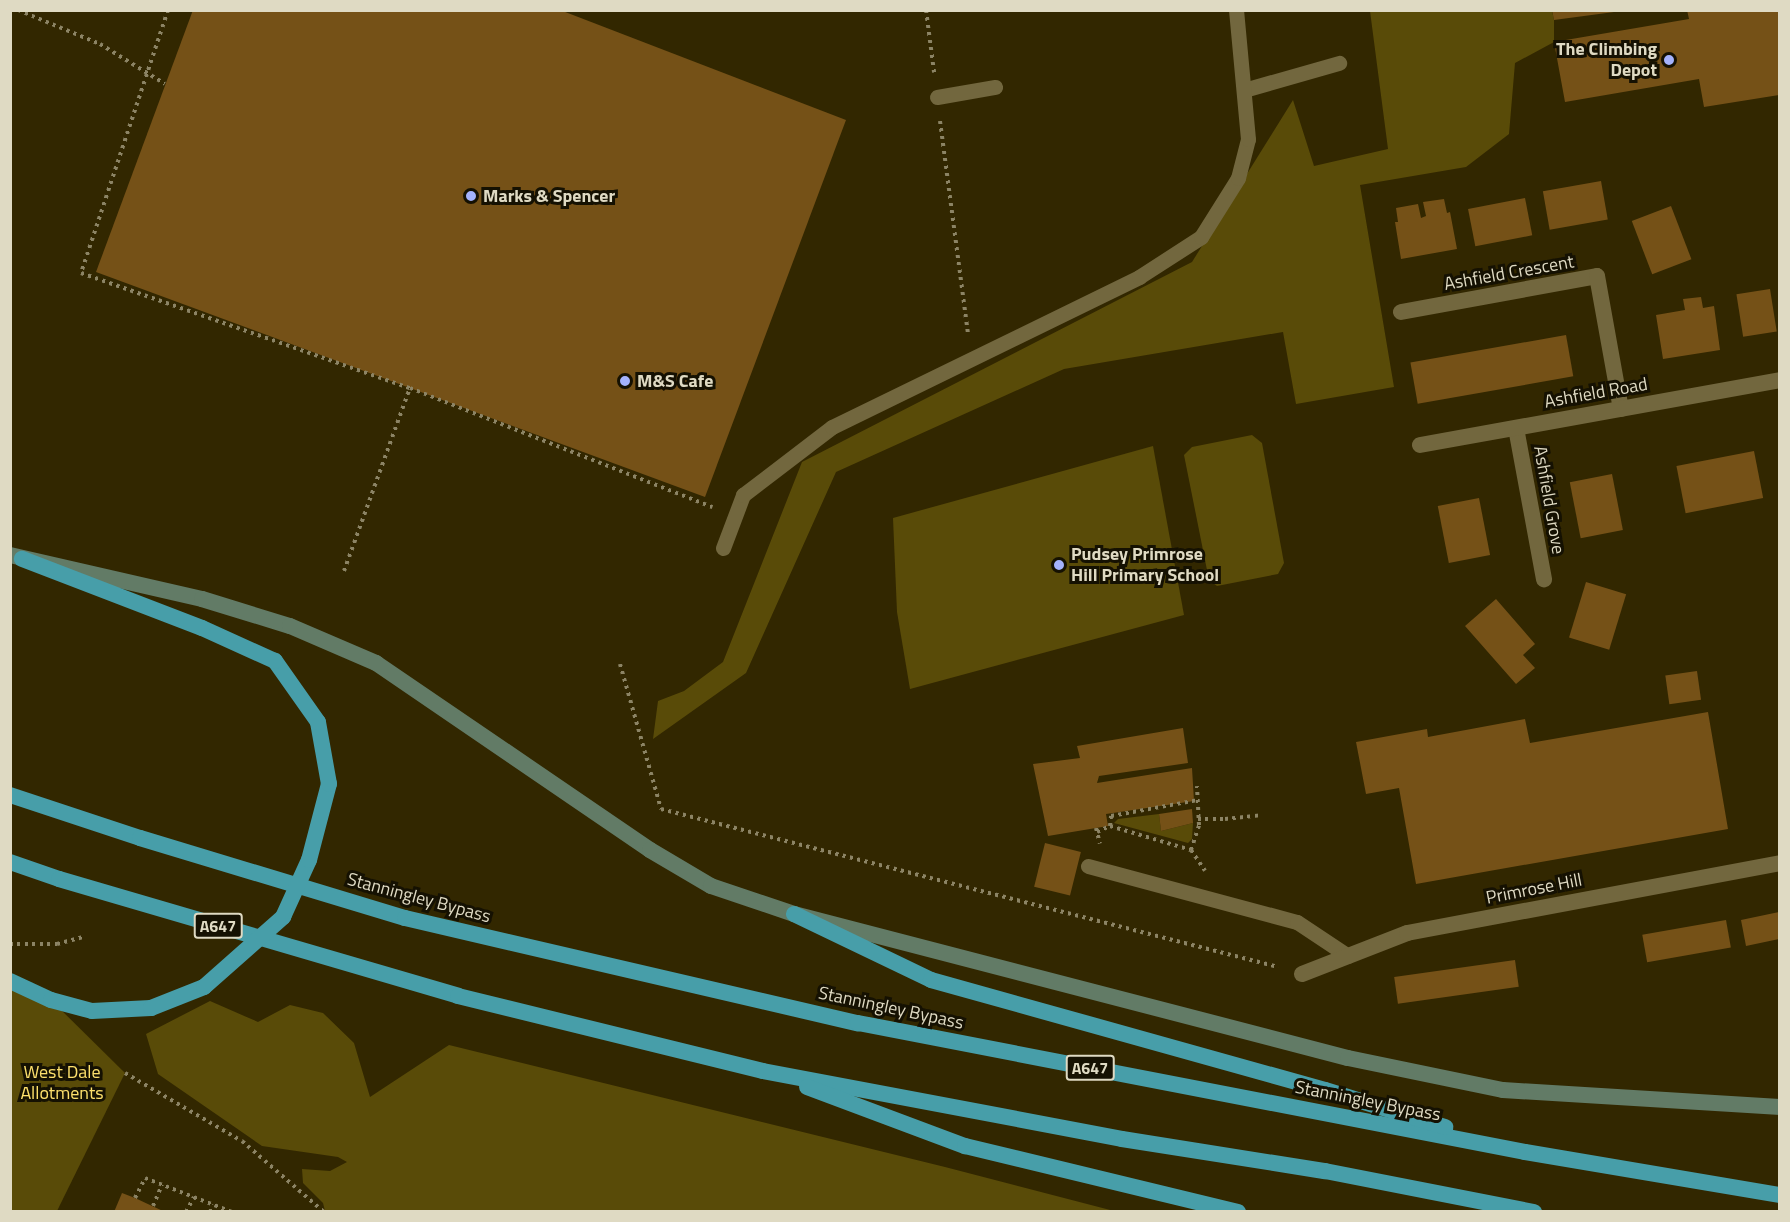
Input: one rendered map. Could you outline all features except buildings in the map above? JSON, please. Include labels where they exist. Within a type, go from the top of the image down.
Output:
[{"type":"highway","points":[[10,981],[51,1000],[92,1011],[151,1008],[204,987],[282,917],[309,860],[329,784],[318,722],[275,661],[201,628],[16,557]]},
{"type":"highway","name":"Stanningley Bypass","points":[[10,795],[140,838],[405,918],[858,1023],[1525,1152],[1779,1195]]},
{"type":"highway","name":"A647","points":[[10,862],[59,879],[458,996],[763,1071],[1122,1139],[1325,1171],[1534,1212]]},
{"type":"highway","name":"A647","points":[[795,914],[931,980],[1325,1090],[1525,1152]]},
{"type":"highway","points":[[763,1071],[965,1146],[1238,1212]]},
{"type":"main road","points":[[16,557],[213,602],[290,626],[376,663],[650,850],[711,886],[795,914],[1348,1058],[1503,1090],[1779,1107]]},
{"type":"street","name":"Ashfield Crescent","points":[[1401,312],[1597,276],[1622,409]]},
{"type":"street","name":"Ashfield Road","points":[[1420,446],[1779,380]]},
{"type":"street","name":"Ashfield Grove","points":[[1516,428],[1544,579]]},
{"type":"street","name":"Primrose Hill","points":[[1302,974],[1407,933],[1779,863]]},
{"type":"lane","points":[[723,548],[743,495],[832,427],[1139,277],[1201,237],[1238,178],[1248,139],[1236,10]]},
{"type":"lane","points":[[1244,90],[1339,63]]},
{"type":"lane","points":[[937,97],[995,87]]},
{"type":"lane","points":[[1088,866],[1297,922],[1348,956]]},
{"type":"path","points":[[18,10],[100,44],[165,84]]},
{"type":"path","points":[[168,10],[81,273],[410,388],[735,516]]},
{"type":"path","points":[[926,10],[968,335]]},
{"type":"path","points":[[344,571],[410,388]]},
{"type":"path","points":[[620,664],[661,808],[1302,974]]},
{"type":"path","points":[[1191,850],[1198,819],[1197,786]]},
{"type":"path","points":[[1110,826],[1111,816],[1198,800]]},
{"type":"path","points":[[1198,819],[1225,819],[1263,814]]},
{"type":"path","points":[[1097,831],[1110,826],[1191,850],[1209,877]]},
{"type":"path","points":[[10,944],[57,944],[83,937]]},
{"type":"path","points":[[125,1073],[242,1141],[324,1212]]},
{"type":"path","points":[[135,1198],[145,1178],[232,1212]]},
{"type":"path","points":[[153,1206],[162,1185]]},
{"type":"path","points":[[186,1212],[194,1197]]},
{"type":"path","points":[[210,1212],[213,1204]]},
{"type":"green space","points":[[1370,11],[1552,11],[1554,20],[1554,42],[1515,63],[1509,134],[1466,167],[1360,185],[1394,387],[1296,404],[1283,332],[1064,369],[836,472],[746,673],[653,739],[658,701],[684,691],[723,662],[802,462],[1192,262],[1293,100],[1314,166],[1388,149]]},
{"type":"green space","points":[[1252,435],[1262,443],[1284,563],[1278,574],[1217,586],[1209,580],[1184,455],[1192,447]]},
{"type":"green space","points":[[1153,446],[1184,615],[910,689],[897,612],[893,518]]},
{"type":"green space","points":[[1159,814],[1161,831],[1193,823],[1192,839],[1188,843],[1114,823],[1118,819]]},
{"type":"green space","name":"West Dale Allotments","points":[[10,981],[51,1000],[125,1073],[57,1211],[11,1211]]},
{"type":"green space","points":[[210,1001],[258,1022],[290,1005],[323,1013],[354,1043],[370,1097],[449,1045],[1114,1211],[325,1211],[323,1203],[303,1183],[302,1169],[330,1171],[347,1162],[338,1157],[262,1146],[158,1074],[146,1034]]},
{"type":"place","name":"The Climbing Depot","points":[[1669,60]]},
{"type":"place","name":"Marks & Spencer","points":[[471,196]]},
{"type":"place","name":"M&S Cafe","points":[[625,381]]},
{"type":"place","name":"Pudsey Primrose Hill Primary School","points":[[1059,565]]}]
